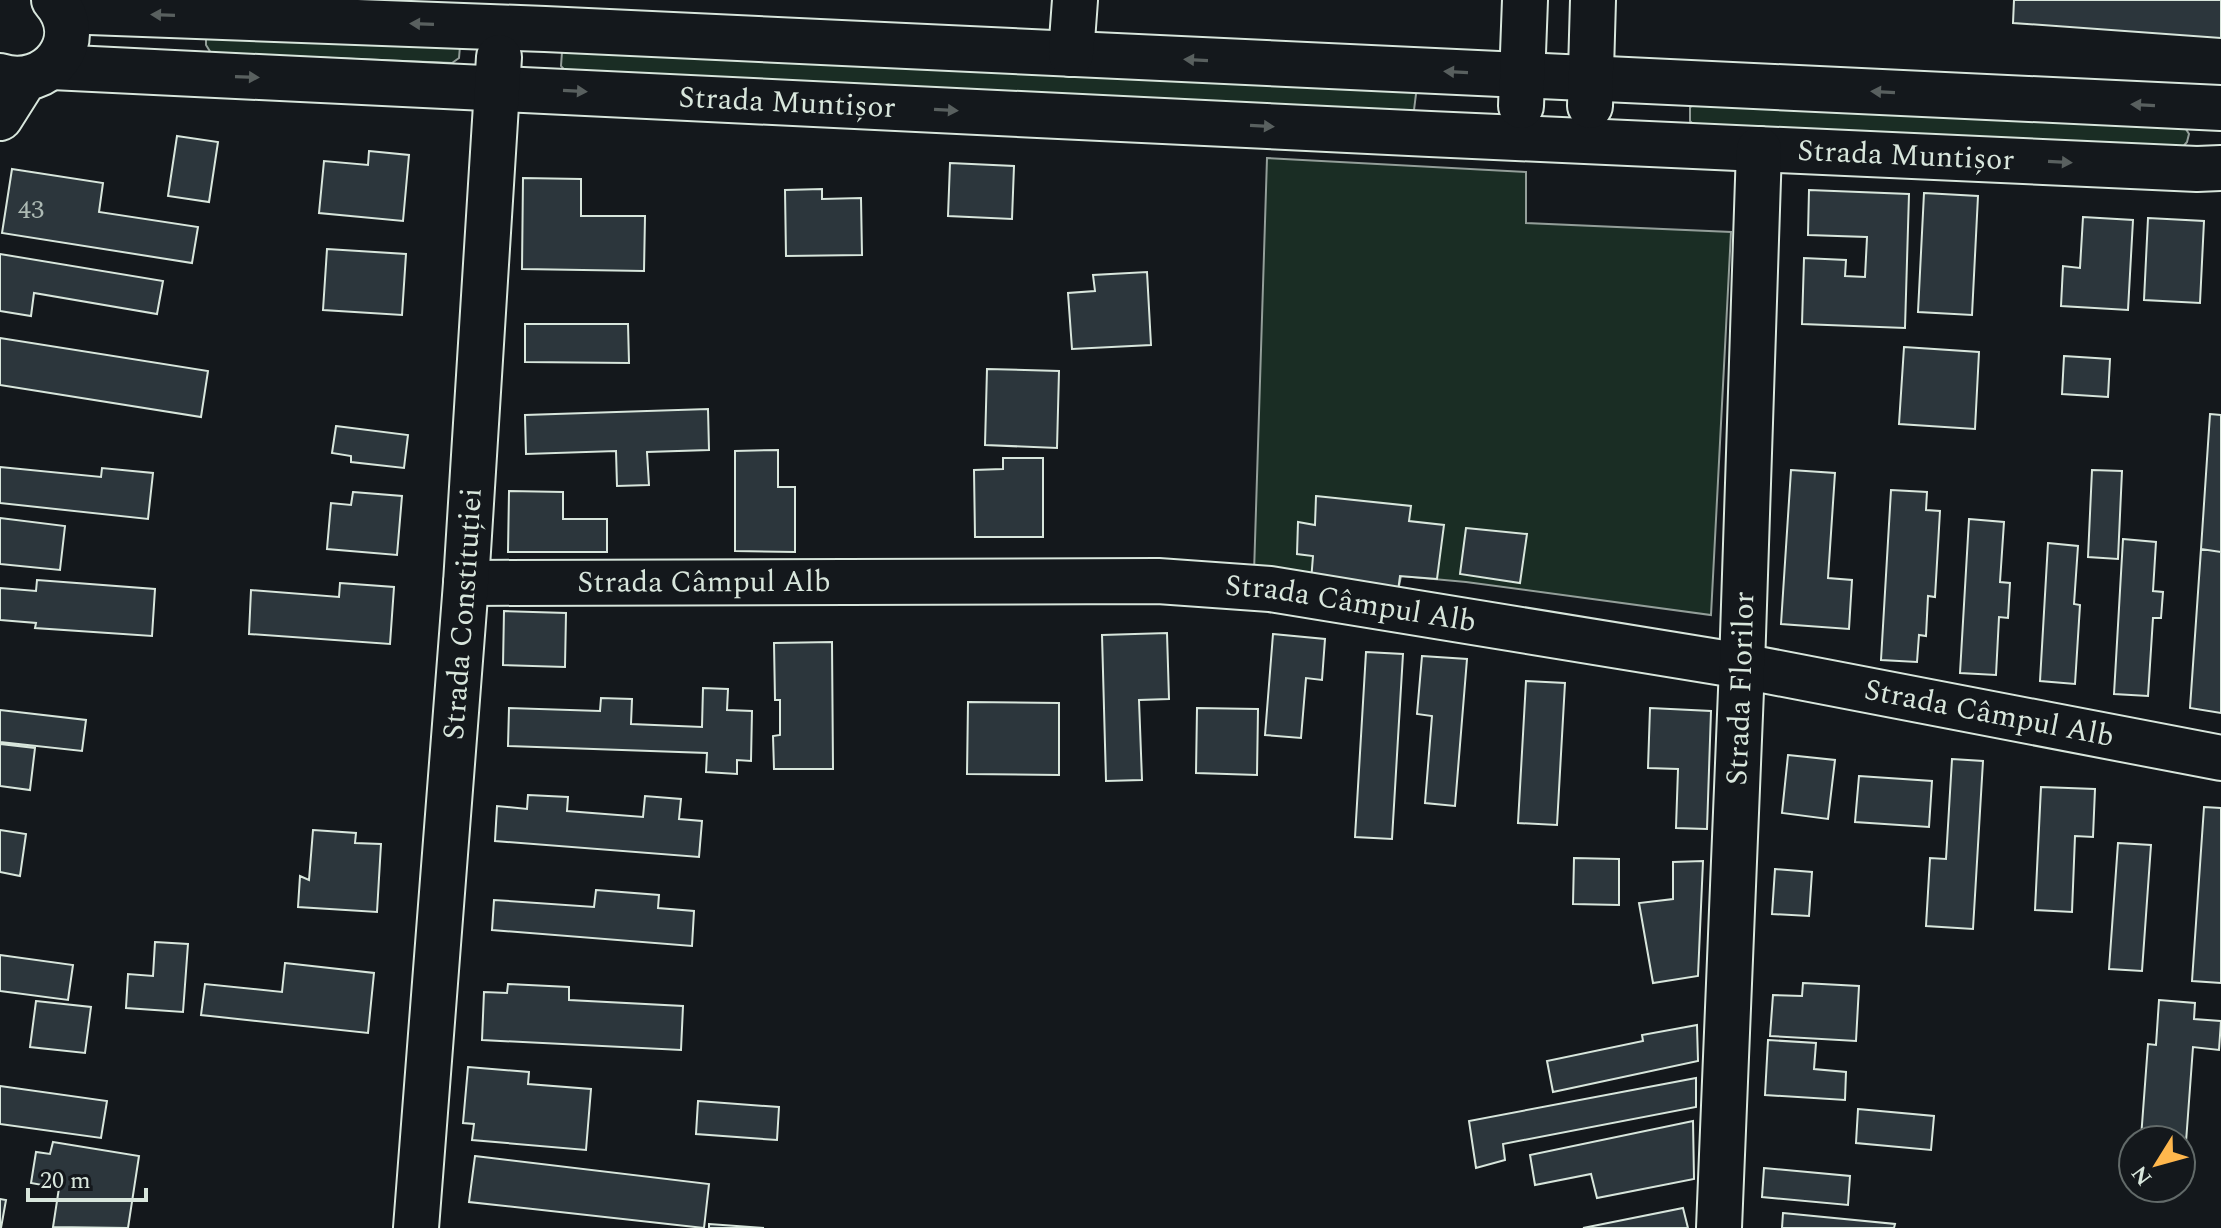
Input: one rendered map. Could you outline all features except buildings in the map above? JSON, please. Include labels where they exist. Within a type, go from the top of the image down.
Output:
[{"type":"main road","points":[[1071,54],[1075,0]]},
{"type":"main road","points":[[1520,138],[1525,0]]},
{"type":"main road","points":[[1589,141],[1593,0]]},
{"type":"main road","points":[[0,118],[25,74],[61,55],[67,26],[60,4]]},
{"type":"main road","name":"Strada Muntișor","points":[[60,4],[501,13],[1071,54],[2221,108]]},
{"type":"main road","name":"Strada Constituției","points":[[416,1228],[466,583],[501,13]]},
{"type":"main road","name":"Strada Muntișor","points":[[25,74],[497,88],[1520,138],[2221,168]]},
{"type":"main road","name":"Strada Florilor","points":[[1719,1228],[1759,149]]},
{"type":"main road","name":"Strada Câmpul Alb","points":[[466,583],[1158,581],[1270,589],[1742,666],[2221,758]]},
{"type":"green space","points":[[206,36],[460,46],[459,58],[452,63],[211,53],[206,45]]},
{"type":"green space","points":[[568,48],[1413,89],[1416,94],[1414,110],[1409,113],[567,73],[561,66],[562,52]]},
{"type":"green space","points":[[1698,103],[2184,126],[2189,134],[2181,149],[1696,127],[1690,121],[1690,107]]},
{"type":"green space","points":[[1267,158],[1526,172],[1526,223],[1731,232],[1711,615],[1401,576],[1398,591],[1254,573]]}]
